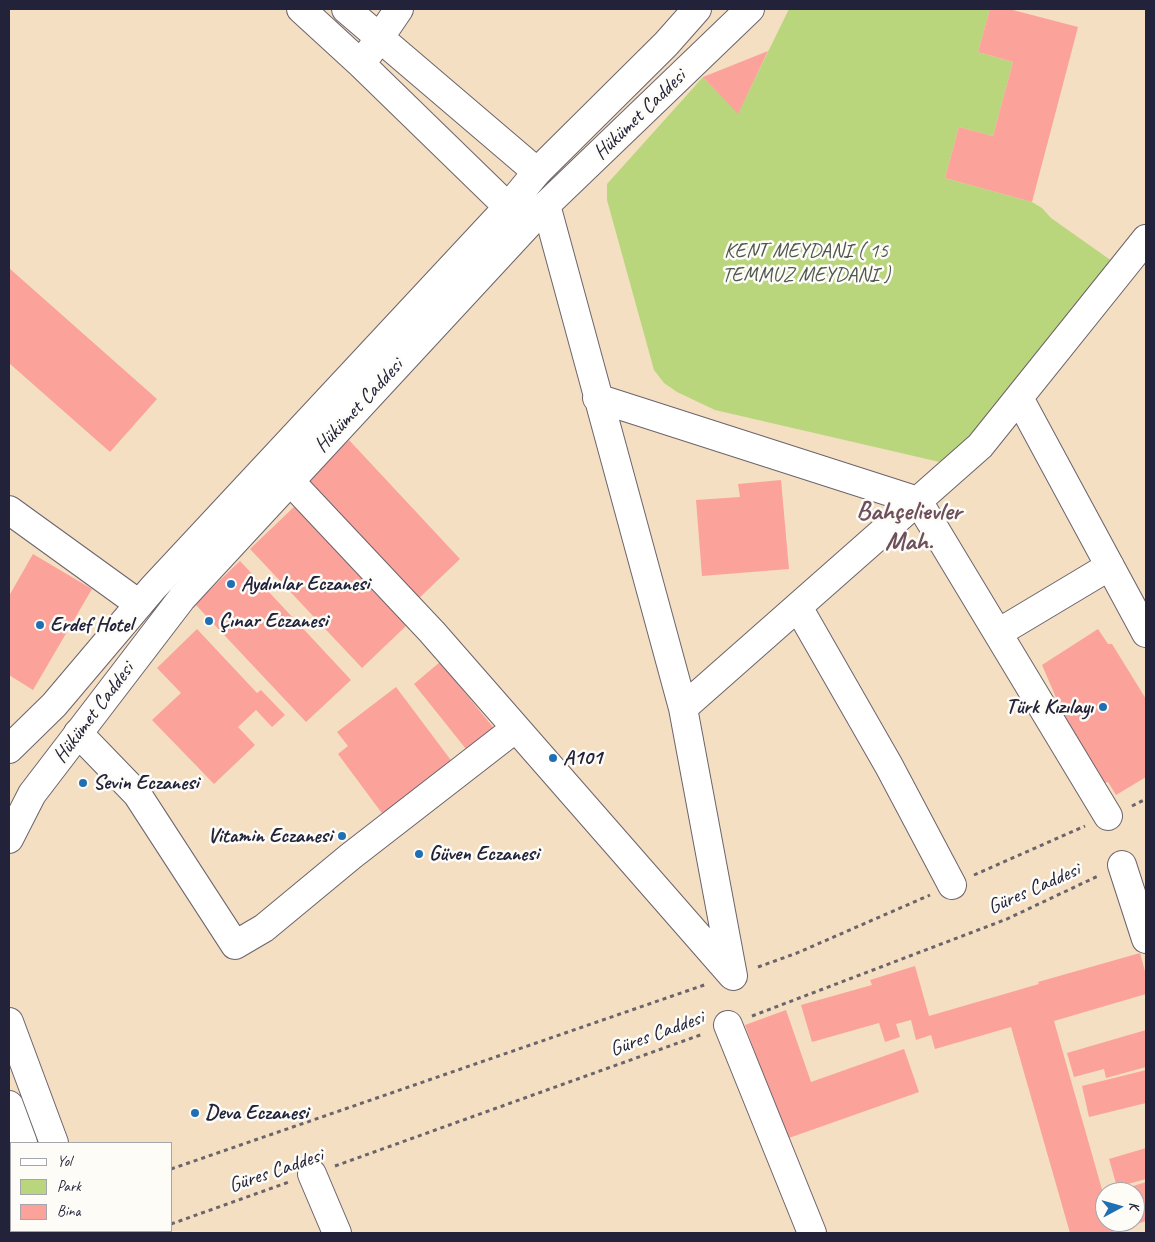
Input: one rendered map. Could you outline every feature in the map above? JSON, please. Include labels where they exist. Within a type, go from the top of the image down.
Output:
[{"type":"street","points":[[301,9],[361,64],[508,207]]},
{"type":"street","points":[[346,9],[537,172]]},
{"type":"street","points":[[361,64],[399,9]]},
{"type":"street","points":[[9,749],[54,705],[139,604],[508,207],[537,172],[666,44],[697,9]]},
{"type":"street","name":"Hükümet Caddesi","points":[[9,839],[32,794],[182,598],[546,205],[750,9]]},
{"type":"street","points":[[546,205],[597,398],[683,708],[733,976]]},
{"type":"street","points":[[683,708],[980,446],[1146,239]]},
{"type":"street","points":[[597,398],[918,501],[1108,816]]},
{"type":"street","points":[[1019,398],[1146,633]]},
{"type":"street","points":[[290,481],[432,632],[733,976]]},
{"type":"street","points":[[9,510],[139,604]]},
{"type":"street","points":[[998,633],[1110,566]]},
{"type":"street","points":[[798,607],[889,766],[952,885]]},
{"type":"street","points":[[78,733],[137,794],[235,944],[264,928],[351,856],[516,728]]},
{"type":"street","points":[[1122,866],[1146,939]]},
{"type":"street","points":[[9,1022],[54,1142]]},
{"type":"street","points":[[728,1025],[812,1233]]},
{"type":"street","points":[[9,1105],[23,1142]]},
{"type":"street","points":[[312,1174],[337,1233]]},
{"type":"path","name":"Güres Caddesi","points":[[172,1224],[728,1025],[1006,919],[1122,866]]},
{"type":"path","name":"Güres Caddesi","points":[[172,1169],[733,976]]},
{"type":"green space","name":"KENT MEYDANI ( 15 TEMMUZ MEYDANI )","points":[[789,9],[990,9],[978,52],[1013,62],[993,136],[959,127],[945,178],[1032,202],[1042,208],[1051,218],[1119,266],[968,452],[944,463],[715,410],[677,392],[664,383],[654,370],[607,200],[607,184],[703,77],[738,113]]},
{"type":"building","points":[[990,9],[1009,9],[1078,27],[1032,202],[945,178],[959,127],[993,136],[1013,62],[978,52]]},
{"type":"building","points":[[768,51],[738,114],[703,77]]},
{"type":"building","points":[[9,268],[157,399],[110,452],[9,363]]},
{"type":"building","points":[[349,440],[460,559],[415,602],[303,483]]},
{"type":"building","points":[[781,480],[789,569],[702,576],[696,500],[740,497],[738,484]]},
{"type":"building","points":[[295,506],[407,625],[362,668],[250,549]]},
{"type":"building","points":[[33,554],[92,589],[33,690],[9,675],[9,596]]},
{"type":"building","points":[[240,561],[351,680],[306,722],[195,604]]},
{"type":"building","points":[[197,629],[257,693],[261,690],[285,715],[272,727],[256,710],[238,727],[255,745],[214,784],[152,720],[181,693],[157,668]]},
{"type":"building","name":"Türk Kızılayı","points":[[1098,629],[1108,644],[1112,644],[1146,699],[1146,777],[1116,795],[1108,782],[1105,783],[1064,716],[1042,665]]},
{"type":"building","points":[[440,662],[497,732],[470,754],[414,684]]},
{"type":"building","points":[[396,687],[453,763],[384,816],[338,754],[348,746],[337,732]]},
{"type":"building","points":[[1140,953],[1146,975],[1146,994],[1054,1021],[1100,1182],[1095,1182],[1095,1232],[1114,1233],[1070,1233],[1011,1027],[935,1049],[931,1035],[916,1040],[911,1020],[896,1024],[900,1037],[885,1042],[879,1023],[812,1042],[801,1005],[872,985],[870,980],[915,966],[929,1016],[1039,984],[1038,982]]},
{"type":"building","points":[[786,1010],[811,1082],[904,1049],[919,1092],[786,1139],[745,1025]]},
{"type":"building","points":[[1146,1030],[1146,1067],[1106,1078],[1104,1069],[1074,1077],[1067,1053]]},
{"type":"building","points":[[1146,1070],[1146,1103],[1089,1117],[1082,1086]]},
{"type":"building","points":[[1146,1148],[1146,1179],[1135,1182],[1116,1182],[1109,1159]]},
{"type":"building","points":[[1145,1182],[1146,1182],[1145,1221]]},
{"type":"place","name":"Aydınlar Eczanesi","points":[[231,584]]},
{"type":"place","name":"Çınar Eczanesi","points":[[209,621]]},
{"type":"place","name":"Erdef Hotel","points":[[40,625]]},
{"type":"place","name":"Türk Kızılayı","points":[[1103,707]]},
{"type":"place","name":"A101","points":[[553,758]]},
{"type":"place","name":"Sevin Eczanesi","points":[[83,783]]},
{"type":"place","name":"Vitamin Eczanesi","points":[[342,836]]},
{"type":"place","name":"Güven Eczanesi","points":[[419,854]]},
{"type":"place","name":"Deva Eczanesi","points":[[195,1113]]},
{"type":"district","name":"Bahçelievler Mah.","points":[[909,527]]}]
